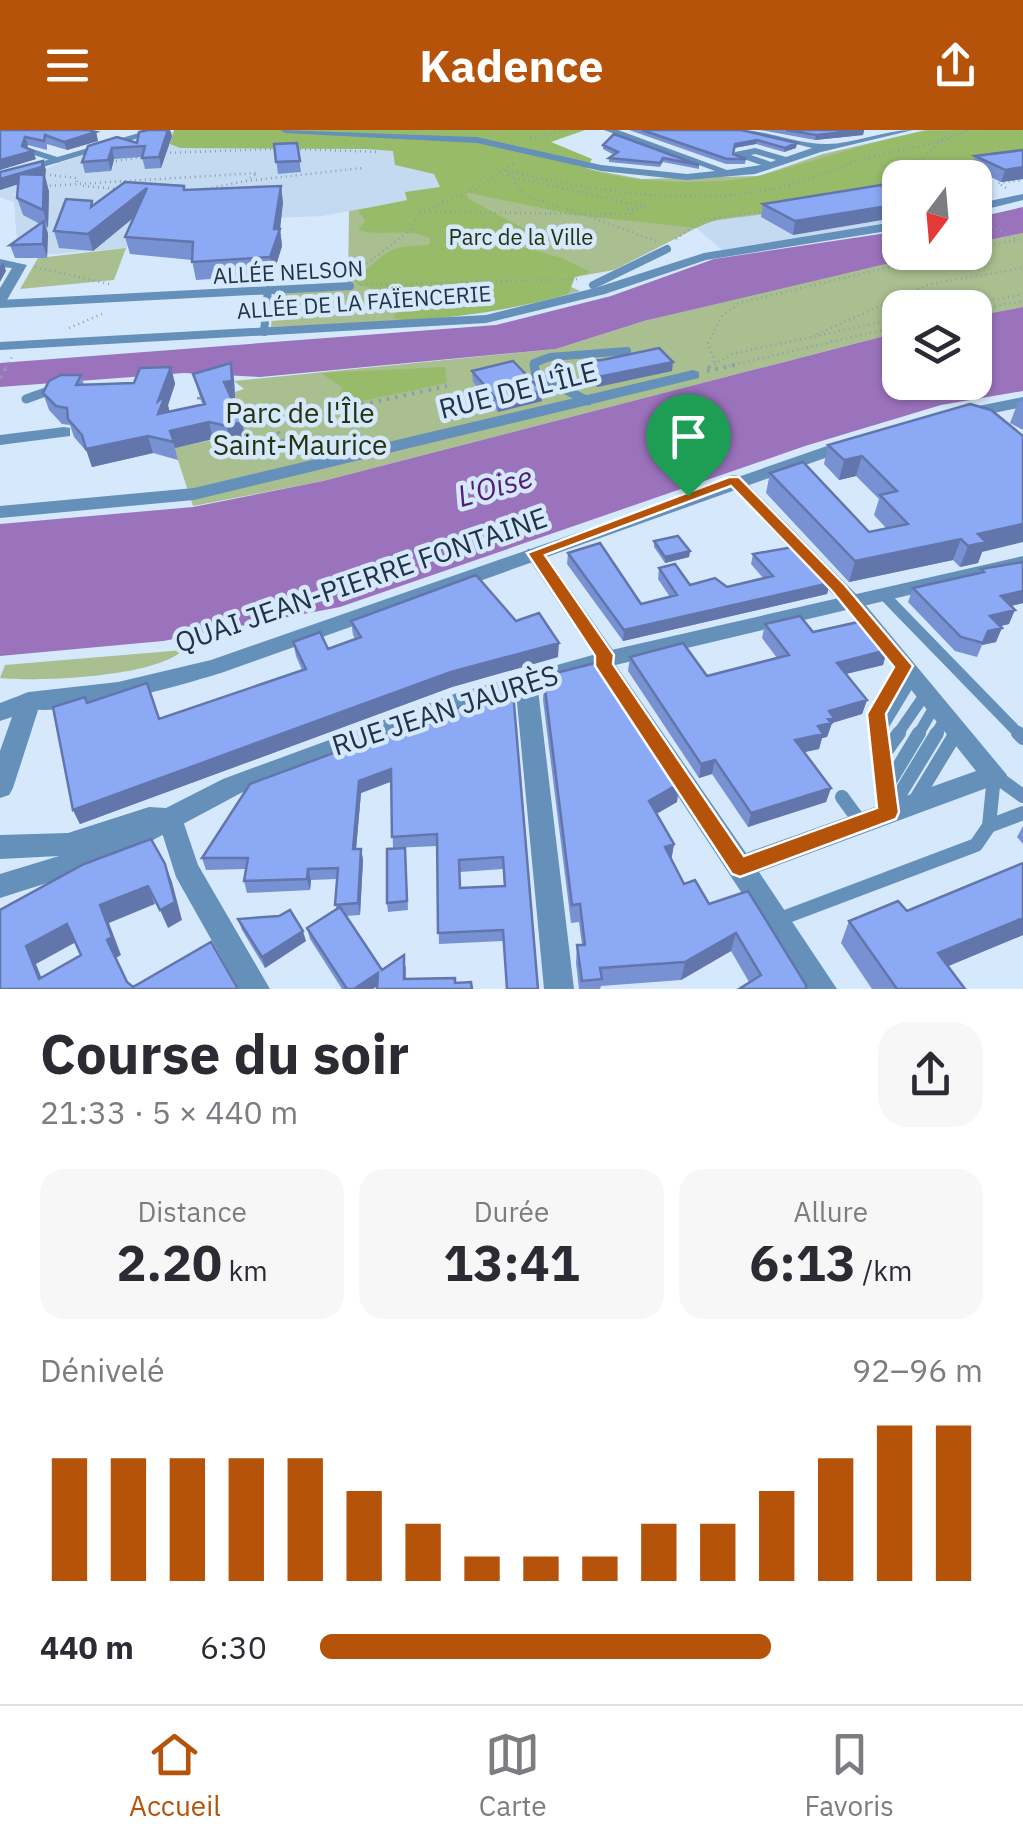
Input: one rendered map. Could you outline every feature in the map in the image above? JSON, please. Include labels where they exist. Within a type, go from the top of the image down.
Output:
[{"type":"street","points":[[105,130],[126,138]]},
{"type":"street","points":[[0,177],[58,164],[126,138],[160,130]]},
{"type":"street","points":[[284,130],[491,142],[594,167],[679,177],[734,174],[903,130]]},
{"type":"street","points":[[609,130],[734,174]]},
{"type":"street","points":[[743,130],[827,147]]},
{"type":"street","points":[[772,166],[739,154],[755,150],[787,160]]},
{"type":"street","points":[[992,204],[1023,197]]},
{"type":"street","name":"ALLÉE DE LA FAÏENCERIE","points":[[7,350],[493,318],[592,285],[704,256],[882,228]]},
{"type":"street","points":[[0,263],[20,265],[0,302]]},
{"type":"street","name":"RUE DE L'ÎLE","points":[[0,512],[194,494],[700,373]]},
{"type":"street","points":[[999,426],[972,412],[1023,402]]},
{"type":"street","points":[[0,440],[64,432]]},
{"type":"street","name":"QUAI JEAN-PIERRE FONTAINE","points":[[0,702],[96,694],[241,657],[734,480],[865,438]]},
{"type":"street","points":[[734,480],[852,602],[994,775],[896,802],[861,823],[740,867]]},
{"type":"street","points":[[535,553],[822,989]]},
{"type":"street","name":"RUE JEAN JAURÈS","points":[[0,886],[100,855],[212,795],[278,768],[526,681],[1023,562]]},
{"type":"street","points":[[526,681],[560,989]]},
{"type":"street","points":[[0,712],[28,702]]},
{"type":"street","points":[[0,788],[28,702]]},
{"type":"street","name":"RUE JEAN JAURÈS","points":[[0,847],[68,844],[150,818],[171,820]]},
{"type":"street","points":[[171,820],[186,869],[255,989]]},
{"type":"lane","points":[[30,150],[58,164]]},
{"type":"lane","points":[[592,285],[666,246]]},
{"type":"lane","name":"ALLÉE NELSON","points":[[0,302],[350,286]]},
{"type":"lane","points":[[264,332],[268,290]]},
{"type":"lane","points":[[588,402],[569,390],[551,387],[536,375],[534,363],[550,357],[627,351]]},
{"type":"lane","points":[[26,399],[60,388]]},
{"type":"lane","points":[[884,594],[1023,738]]},
{"type":"lane","points":[[896,802],[879,734],[930,698]]},
{"type":"lane","points":[[882,758],[930,698]]},
{"type":"lane","points":[[896,802],[930,698]]},
{"type":"lane","points":[[896,802],[930,698]]},
{"type":"lane","points":[[896,802],[930,698]]},
{"type":"lane","points":[[994,775],[1023,796]]},
{"type":"lane","points":[[779,920],[976,845],[989,826],[994,775]]},
{"type":"lane","points":[[842,797],[861,823]]},
{"type":"lane","points":[[989,826],[1023,813]]},
{"type":"path","points":[[491,142],[569,130]]},
{"type":"path","points":[[921,160],[952,130]]},
{"type":"path","points":[[106,162],[155,153],[233,150],[379,152]]},
{"type":"path","points":[[964,160],[994,156]]},
{"type":"path","points":[[49,175],[58,164]]},
{"type":"path","points":[[32,168],[49,175],[76,178],[77,186]]},
{"type":"path","points":[[198,191],[246,181],[362,168]]},
{"type":"path","points":[[350,286],[351,277],[410,230],[420,212],[478,188],[498,171],[507,170],[514,186],[526,196],[666,246]]},
{"type":"path","points":[[16,172],[48,187],[257,173],[246,181]]},
{"type":"path","points":[[84,186],[134,190]]},
{"type":"path","points":[[420,212],[630,214],[634,212],[628,209],[651,208]]},
{"type":"path","points":[[683,234],[701,220],[774,210]]},
{"type":"path","points":[[992,227],[1023,242]]},
{"type":"path","points":[[992,244],[1023,236]]},
{"type":"path","points":[[20,265],[114,284]]},
{"type":"path","points":[[882,268],[738,303],[722,316],[708,342],[713,362],[882,321]]},
{"type":"path","points":[[817,334],[930,284],[1023,268]]},
{"type":"path","name":"ALLÉE NELSON","points":[[350,286],[592,285]]},
{"type":"path","points":[[992,300],[1023,294]]},
{"type":"path","points":[[68,328],[144,297]]},
{"type":"path","points":[[992,306],[1023,300]]},
{"type":"path","points":[[700,373],[882,330]]},
{"type":"path","points":[[817,334],[836,340]]},
{"type":"path","points":[[0,378],[7,350]]},
{"type":"path","points":[[235,409],[239,417],[274,424],[448,386]]},
{"type":"path","points":[[199,397],[199,417]]},
{"type":"path","points":[[274,424],[296,465]]},
{"type":"shaded area","points":[[184,131],[424,140],[466,189],[323,216],[192,221],[132,237],[126,248],[18,257],[14,202],[0,197],[0,190],[59,163],[146,134]]},
{"type":"shaded area","points":[[882,187],[882,224],[722,250],[696,228],[710,221]]},
{"type":"green space","name":"Parc de la Ville","points":[[174,130],[585,130],[551,142],[592,159],[587,168],[674,182],[744,179],[924,131],[1023,130],[1023,154],[973,160],[882,160],[882,183],[801,207],[721,219],[696,228],[575,215],[465,192],[469,199],[528,231],[493,233],[492,239],[562,258],[591,272],[575,277],[568,294],[548,300],[487,312],[405,321],[393,318],[403,296],[358,285],[351,277],[389,252],[430,244],[430,238],[358,230],[365,221],[358,210],[407,200],[405,192],[440,187],[434,174],[395,165],[393,151],[180,148],[170,144]]},
{"type":"green space","name":"Parc de la Ville","points":[[926,130],[1021,130],[1023,155],[986,160],[882,160],[882,184],[799,210],[710,221],[614,270],[575,277],[571,287],[580,291],[542,300],[427,318],[271,327],[274,292],[348,289],[349,211],[587,169],[642,179],[759,176],[823,154]]},
{"type":"green space","name":"Parc de l'Île Saint-Maurice","points":[[1023,233],[1023,307],[992,313],[992,290],[882,290],[882,337],[323,481],[193,506],[174,448],[216,439],[228,444],[245,439],[235,415],[235,392],[244,389],[234,381],[556,349],[644,321],[882,264],[882,270],[992,270],[992,239]]},
{"type":"green space","points":[[126,248],[114,280],[20,289],[38,258]]},
{"type":"green space","points":[[445,367],[447,383],[348,404],[339,394],[343,388],[321,373]]},
{"type":"green space","points":[[183,650],[169,659],[124,672],[68,678],[0,678],[5,665]]},
{"type":"water","points":[[1023,207],[1023,233],[992,239],[992,214]]},
{"type":"water","points":[[882,234],[882,265],[644,321],[556,349],[260,377],[184,373],[0,387],[0,363],[496,325],[611,296],[714,259]]},
{"type":"water","points":[[1023,307],[1023,391],[992,396],[992,313]]},
{"type":"water","name":"L'Oise","points":[[882,337],[882,400],[970,400],[941,405],[805,446],[340,607],[163,641],[0,656],[0,524],[193,507],[323,481]]},
{"type":"building","points":[[0,130],[96,132],[64,142],[45,135],[44,141],[25,137],[22,146],[33,151],[0,160]]},
{"type":"building","points":[[168,130],[159,157],[142,158],[145,146],[112,148],[108,160],[82,162],[88,146],[117,137],[137,143],[139,132]]},
{"type":"building","points":[[642,130],[741,130],[797,143],[785,148],[757,140],[735,144],[733,154],[746,159],[727,159]]},
{"type":"building","points":[[786,130],[864,130],[816,135]]},
{"type":"building","points":[[614,134],[699,165],[663,158],[660,163],[609,158],[618,152],[603,145]]},
{"type":"building","points":[[297,143],[300,161],[276,162],[274,144]]},
{"type":"building","points":[[1023,150],[1023,167],[1005,170],[992,164],[992,160],[975,156]]},
{"type":"building","points":[[43,161],[42,167],[0,179],[0,172]]},
{"type":"building","points":[[19,174],[44,175],[43,210],[17,198]]},
{"type":"building","points":[[125,182],[184,186],[184,190],[281,186],[274,229],[280,229],[270,257],[192,262],[193,242],[125,237],[147,188],[88,234],[54,231],[66,199],[92,201],[91,207]]},
{"type":"building","points":[[882,185],[882,207],[795,221],[763,204]]},
{"type":"building","points":[[44,221],[43,244],[10,245]]},
{"type":"building","points":[[659,348],[673,362],[598,377],[583,361],[602,360]]},
{"type":"building","points":[[513,361],[542,391],[498,401],[472,371]]},
{"type":"building","points":[[231,363],[232,381],[224,382],[242,422],[227,426],[209,422],[170,431],[174,442],[148,436],[86,449],[82,435],[68,419],[67,408],[56,406],[43,393],[49,381],[61,375],[81,375],[76,385],[134,383],[140,368],[171,367],[158,401],[165,396],[158,414],[205,404],[193,374]]},
{"type":"building","points":[[970,404],[991,410],[1023,436],[1023,524],[978,534],[986,542],[968,546],[961,539],[855,561],[770,473],[803,462],[869,532],[908,524],[880,495],[897,491],[862,456],[844,460],[828,445]]},
{"type":"building","points":[[678,536],[690,551],[665,557],[654,541]]},
{"type":"building","points":[[600,543],[641,604],[677,595],[659,568],[675,564],[690,585],[715,578],[727,587],[773,576],[753,554],[793,547],[830,583],[624,630],[568,553]]},
{"type":"building","points":[[1023,562],[1023,591],[1001,596],[1015,610],[990,616],[1002,628],[988,631],[983,643],[961,637],[913,588],[984,572],[981,569]]},
{"type":"building","points":[[476,575],[516,621],[539,613],[559,643],[451,672],[73,810],[53,707],[85,697],[87,703],[147,683],[159,719],[306,669],[293,642],[320,632],[328,649],[361,637],[351,621]]},
{"type":"building","points":[[800,616],[813,632],[863,621],[887,650],[837,663],[867,700],[829,711],[834,718],[828,719],[831,723],[818,726],[823,734],[795,740],[831,788],[751,813],[715,760],[701,764],[630,657],[683,643],[707,676],[789,655],[765,624]]},
{"type":"building","points":[[599,662],[680,783],[649,801],[674,844],[665,847],[684,884],[695,880],[709,904],[748,891],[806,989],[739,989],[761,975],[736,933],[685,962],[600,968],[602,979],[582,981],[577,945],[585,945],[580,904],[572,905],[544,681],[548,675]]},
{"type":"building","points":[[513,692],[538,989],[507,989],[503,930],[438,933],[437,834],[392,837],[391,769],[359,781],[353,849],[361,849],[358,903],[335,905],[338,868],[308,869],[307,879],[244,881],[248,858],[202,858],[250,784],[444,712]],"holes":[[[503,857],[505,886],[460,888],[459,860]]]},
{"type":"building","points":[[151,839],[165,864],[175,902],[160,910],[148,886],[100,905],[112,937],[107,940],[133,987],[211,942],[238,989],[0,989],[0,910],[84,864]],"holes":[[[67,924],[81,955],[39,979],[26,946]]]},
{"type":"building","points":[[405,848],[407,901],[387,903],[387,849]]},
{"type":"building","points":[[1023,863],[1023,918],[938,953],[965,989],[897,989],[849,921],[898,901],[907,911]]},
{"type":"building","points":[[340,907],[382,970],[404,955],[404,979],[455,978],[455,983],[471,982],[472,989],[377,989],[378,973],[354,989],[347,989],[307,928]]},
{"type":"building","points":[[290,910],[303,931],[262,957],[238,919],[279,916]]},
{"type":"route","points":[[734,480],[852,602],[904,666],[876,714],[888,812],[740,867],[710,828],[601,661],[607,660],[535,553],[688,496],[734,480]]}]
